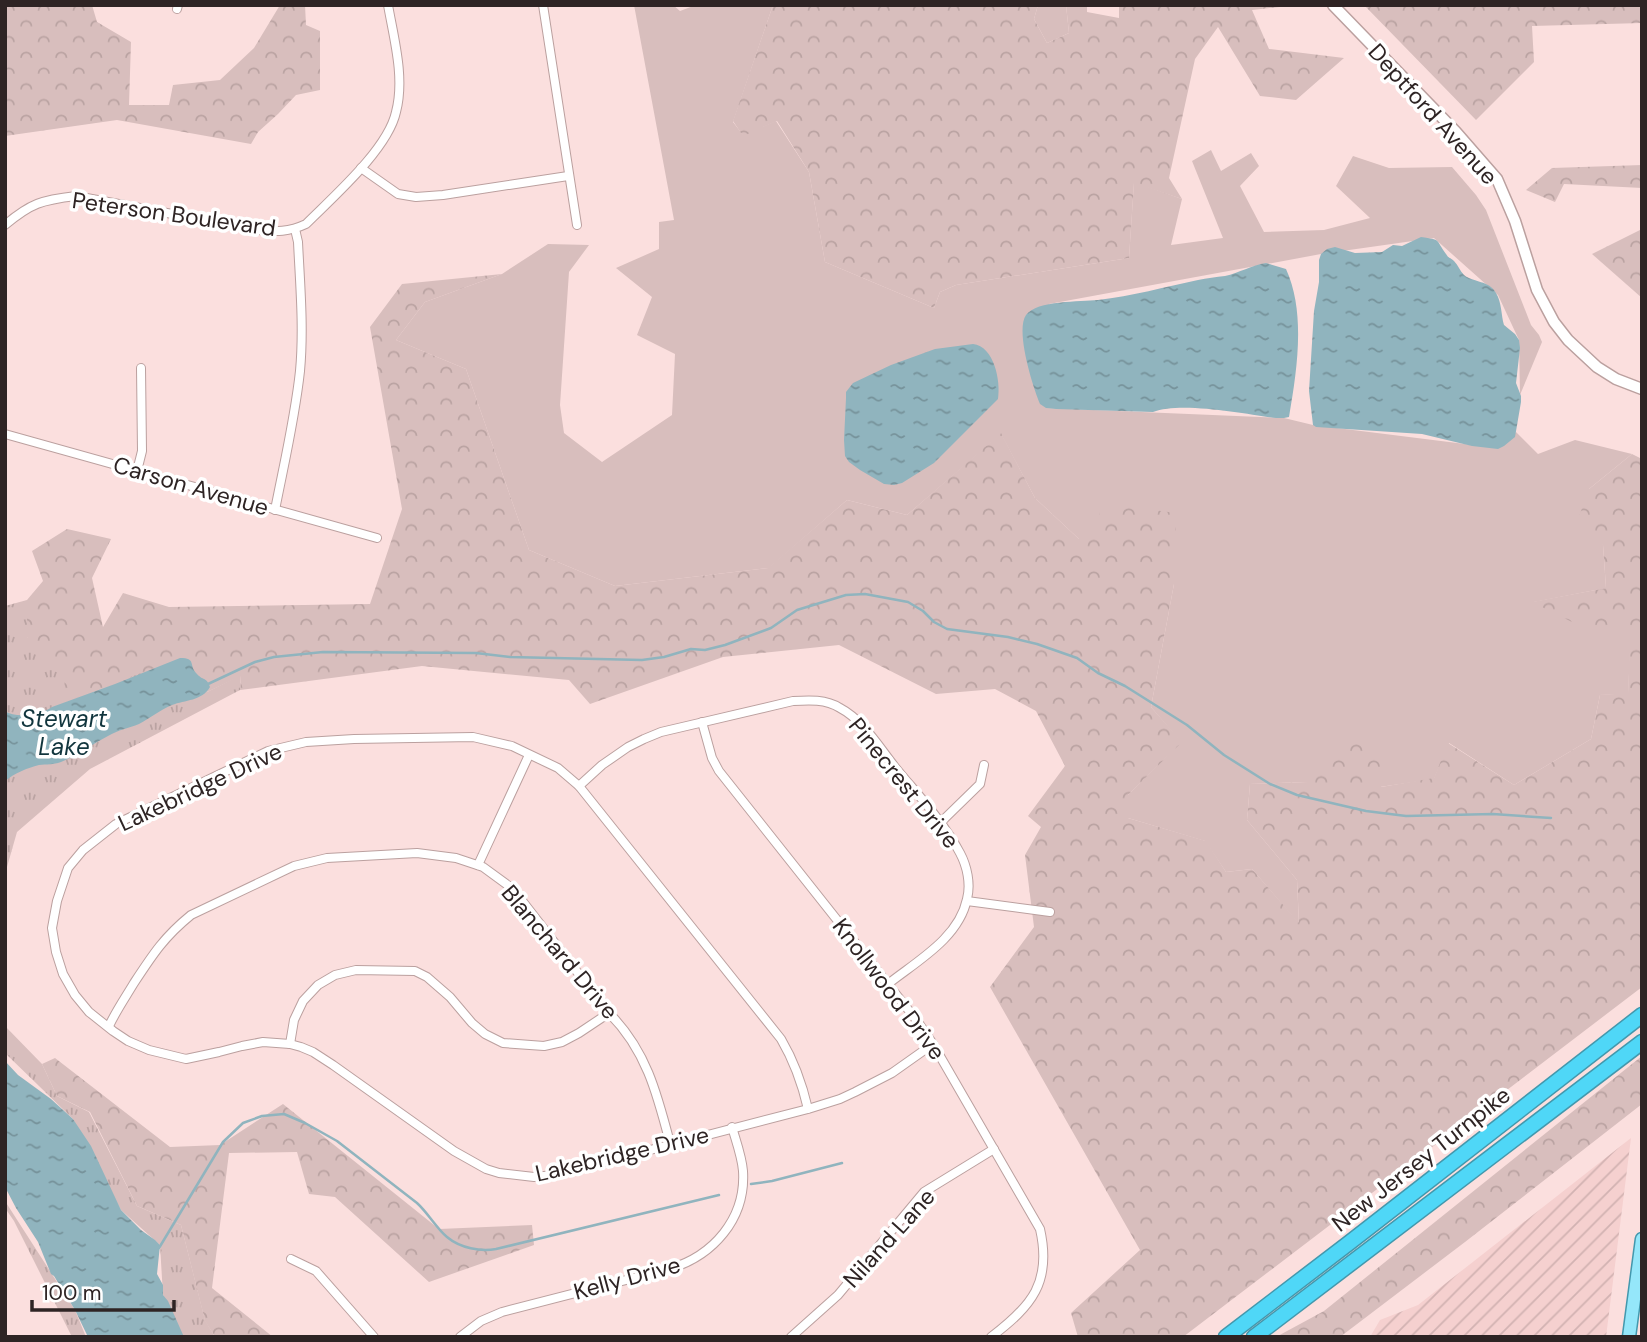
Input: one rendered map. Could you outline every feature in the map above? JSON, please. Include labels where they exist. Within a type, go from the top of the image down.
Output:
[{"type":"highway","name":"New Jersey Turnpike","points":[[1226,1337],[1642,1015]]},
{"type":"highway","name":"New Jersey Turnpike","points":[[1254,1337],[1642,1042]]},
{"type":"main road","points":[[1629,1337],[1642,1239]]},
{"type":"street","name":"Peterson Boulevard","points":[[5,225],[23,210],[47,200],[76,196],[258,230],[280,232],[306,224],[361,168],[390,132],[397,111],[399,71],[388,5]]},
{"type":"street","points":[[543,5],[577,225]]},
{"type":"street","name":"Deptford Avenue","points":[[1332,5],[1456,132],[1497,179],[1515,221],[1537,290],[1567,340],[1597,368],[1642,389]]},
{"type":"street","points":[[361,168],[398,194],[416,197],[568,176]]},
{"type":"street","points":[[275,510],[296,403],[300,368],[301,325],[298,242],[295,229]]},
{"type":"street","points":[[137,471],[142,451],[141,368]]},
{"type":"street","name":"Carson Avenue","points":[[5,435],[377,538]]},
{"type":"street","name":"Pinecrest Drive","points":[[579,786],[602,765],[628,747],[661,732],[793,702],[827,702],[858,722],[940,824],[960,853],[967,870],[967,901]]},
{"type":"street","name":"Knollwood Drive","points":[[702,722],[712,758],[719,771],[933,1044],[1040,1228],[1044,1246],[1038,1285],[1030,1302],[1020,1314],[991,1337]]},
{"type":"street","name":"Lakebridge Drive","points":[[808,1109],[798,1074],[781,1039],[579,786],[558,768],[512,746],[473,737],[344,739],[306,742],[268,751],[116,824],[89,845],[68,868],[57,901],[52,928],[63,974],[89,1012],[128,1041],[149,1050],[186,1059],[263,1042],[290,1044],[313,1052],[470,1161],[499,1173],[534,1177],[554,1175],[808,1109],[840,1099],[892,1073],[933,1044]]},
{"type":"street","points":[[478,865],[529,755]]},
{"type":"street","points":[[940,824],[980,784],[984,765]]},
{"type":"street","name":"Blanchard Drive","points":[[108,1026],[158,946],[191,915],[294,866],[327,858],[417,853],[456,858],[488,870],[513,889],[622,1026],[649,1071],[670,1143]]},
{"type":"street","points":[[888,984],[946,938],[958,922],[967,901],[1050,912]]},
{"type":"street","points":[[290,1044],[294,1020],[303,1001],[318,985],[335,975],[356,970],[415,971],[427,976],[472,1023],[485,1034],[503,1043],[544,1046],[562,1042],[609,1013]]},
{"type":"street","name":"Kelly Drive","points":[[460,1337],[481,1321],[502,1312],[685,1264],[706,1252],[729,1227],[741,1193],[743,1170],[732,1127]]},
{"type":"street","name":"Niland Lane","points":[[791,1337],[838,1295],[924,1192],[994,1149]]},
{"type":"street","points":[[290,1259],[316,1271],[374,1337]]},
{"type":"shaded area","points":[[1631,1138],[1606,1337],[1370,1337],[1380,1320],[1418,1305]]},
{"type":"green space","points":[[5,5],[92,5],[97,22],[131,42],[129,105],[169,105],[173,85],[220,80],[254,48],[280,5],[305,5],[306,25],[320,31],[320,90],[296,95],[258,132],[251,144],[117,120],[5,136]]},
{"type":"green space","points":[[634,5],[673,5],[680,11],[696,5],[773,5],[733,122],[743,135],[776,121],[809,172],[825,262],[934,308],[940,292],[956,285],[1129,258],[1134,182],[1182,199],[1171,245],[1223,238],[1192,161],[1211,150],[1221,171],[1251,153],[1259,166],[1240,186],[1264,232],[1324,230],[1370,218],[1336,186],[1353,156],[1389,168],[1452,167],[1486,210],[1531,325],[1542,342],[1520,395],[1519,340],[1498,295],[1434,238],[1321,254],[1049,304],[1046,408],[1284,418],[1313,425],[1497,448],[1516,432],[1538,454],[1575,440],[1632,454],[1589,489],[1603,545],[1606,588],[1534,602],[1631,631],[1628,694],[1600,695],[1591,739],[1514,785],[1449,743],[1434,779],[1380,787],[1307,782],[1250,784],[1247,820],[1297,880],[1299,924],[1252,869],[1226,872],[1205,841],[1128,818],[1128,795],[1181,742],[1151,707],[1174,584],[1097,539],[1079,539],[1035,498],[1001,434],[907,515],[847,500],[769,568],[615,586],[529,550],[466,369],[396,340],[425,302],[502,274],[548,244],[589,245],[569,272],[560,405],[564,433],[602,462],[672,415],[675,354],[637,335],[652,297],[616,268],[659,249],[659,222],[674,220]]},
{"type":"green space","points":[[773,5],[1038,5],[1034,19],[1047,43],[1069,33],[1066,5],[1087,5],[1087,12],[1119,18],[1119,5],[1280,5],[1252,10],[1269,49],[1344,58],[1296,100],[1260,96],[1218,27],[1195,59],[1169,178],[1182,199],[1134,183],[1129,258],[956,285],[940,292],[934,308],[825,262],[809,172],[777,121],[743,136],[733,121]]},
{"type":"green space","points":[[1038,5],[1066,5],[1069,33],[1047,43],[1034,19]]},
{"type":"green space","points":[[1364,5],[1642,5],[1642,23],[1532,26],[1534,62],[1476,120]]},
{"type":"green space","points":[[1642,165],[1642,188],[1564,184],[1555,202],[1526,190],[1552,168]]},
{"type":"green space","points":[[1642,229],[1642,298],[1592,254]]},
{"type":"green space","points":[[502,274],[425,302],[396,340],[466,369],[529,550],[615,586],[768,568],[847,500],[907,515],[1001,433],[1035,498],[1079,539],[1097,539],[1101,503],[1176,513],[1174,584],[1151,707],[1182,742],[1128,795],[1128,818],[1206,841],[1226,872],[1252,869],[1299,923],[1297,880],[1247,820],[1250,784],[1307,782],[1347,734],[1379,743],[1381,787],[1434,778],[1448,743],[1514,785],[1591,739],[1600,695],[1628,693],[1630,631],[1600,636],[1532,602],[1606,588],[1603,545],[1576,525],[1589,489],[1632,454],[1642,459],[1642,987],[1183,1337],[1078,1337],[1071,1313],[1140,1250],[990,987],[1034,927],[1025,855],[1041,827],[1028,816],[1065,766],[1036,711],[995,689],[936,694],[839,645],[723,657],[590,704],[569,680],[422,666],[240,690],[241,676],[207,692],[65,703],[27,637],[27,600],[43,581],[32,551],[67,529],[111,539],[92,578],[103,627],[123,593],[169,607],[370,604],[402,509],[370,327],[402,284]]},
{"type":"green space","points":[[27,600],[27,637],[64,664],[65,702],[183,657],[207,692],[241,675],[240,690],[90,769],[17,832],[5,874],[8,714],[5,707],[5,606]]},
{"type":"green space","points":[[5,1026],[42,1064],[57,1096],[89,1112],[137,1206],[181,1225],[205,1320],[215,1337],[181,1337],[163,1295],[160,1245],[121,1210],[73,1119],[5,1053]]},
{"type":"green space","points":[[1642,1056],[1642,1104],[1465,1242],[1340,1337],[1276,1337],[1324,1311]]},
{"type":"green space","points":[[55,1058],[170,1147],[220,1145],[283,1104],[439,1229],[532,1225],[534,1245],[429,1282],[335,1197],[309,1194],[297,1152],[229,1153],[212,1288],[273,1337],[215,1337],[205,1321],[181,1225],[137,1206],[90,1112],[57,1096],[42,1064]]},
{"type":"green space","points":[[5,1201],[75,1310],[86,1337],[72,1337],[5,1208]]},
{"type":"water","points":[[1421,237],[1437,241],[1464,275],[1493,289],[1499,301],[1504,325],[1519,340],[1516,383],[1521,402],[1515,437],[1498,449],[1422,434],[1313,425],[1309,391],[1321,254],[1335,247],[1355,253],[1382,252],[1393,245],[1402,246]]},
{"type":"water","points":[[1266,263],[1286,269],[1296,304],[1297,361],[1289,417],[1276,418],[1196,408],[1153,412],[1056,409],[1040,404],[1024,346],[1023,323],[1032,310],[1049,304],[1136,294],[1225,276]]},
{"type":"water","points":[[973,344],[986,351],[995,365],[998,399],[934,463],[902,483],[894,485],[884,484],[849,462],[845,456],[844,440],[846,392],[853,383],[935,349]]},
{"type":"water","name":"Stewart Lake","points":[[180,658],[189,659],[194,671],[209,684],[210,687],[203,695],[168,707],[61,762],[30,768],[5,781],[5,711],[22,715],[42,712]]},
{"type":"water","points":[[5,1061],[18,1075],[73,1119],[91,1146],[121,1210],[160,1245],[157,1274],[163,1285],[163,1295],[184,1337],[88,1337],[75,1310],[51,1274],[38,1242],[5,1187]]},
{"type":"waterway","points":[[208,684],[255,662],[274,657],[323,652],[476,653],[510,657],[642,660],[664,657],[691,649],[705,650],[725,645],[771,628],[797,610],[846,595],[865,594],[908,602],[947,629],[1008,637],[1077,658],[1187,725],[1224,755],[1270,784],[1297,795],[1366,811],[1406,816],[1493,814],[1551,818]]},
{"type":"waterway","points":[[159,1248],[223,1142],[243,1123],[262,1116],[284,1114],[337,1141],[417,1203],[447,1237],[458,1244],[477,1249],[496,1249],[719,1195]]},
{"type":"waterway","points":[[751,1184],[842,1163]]}]
